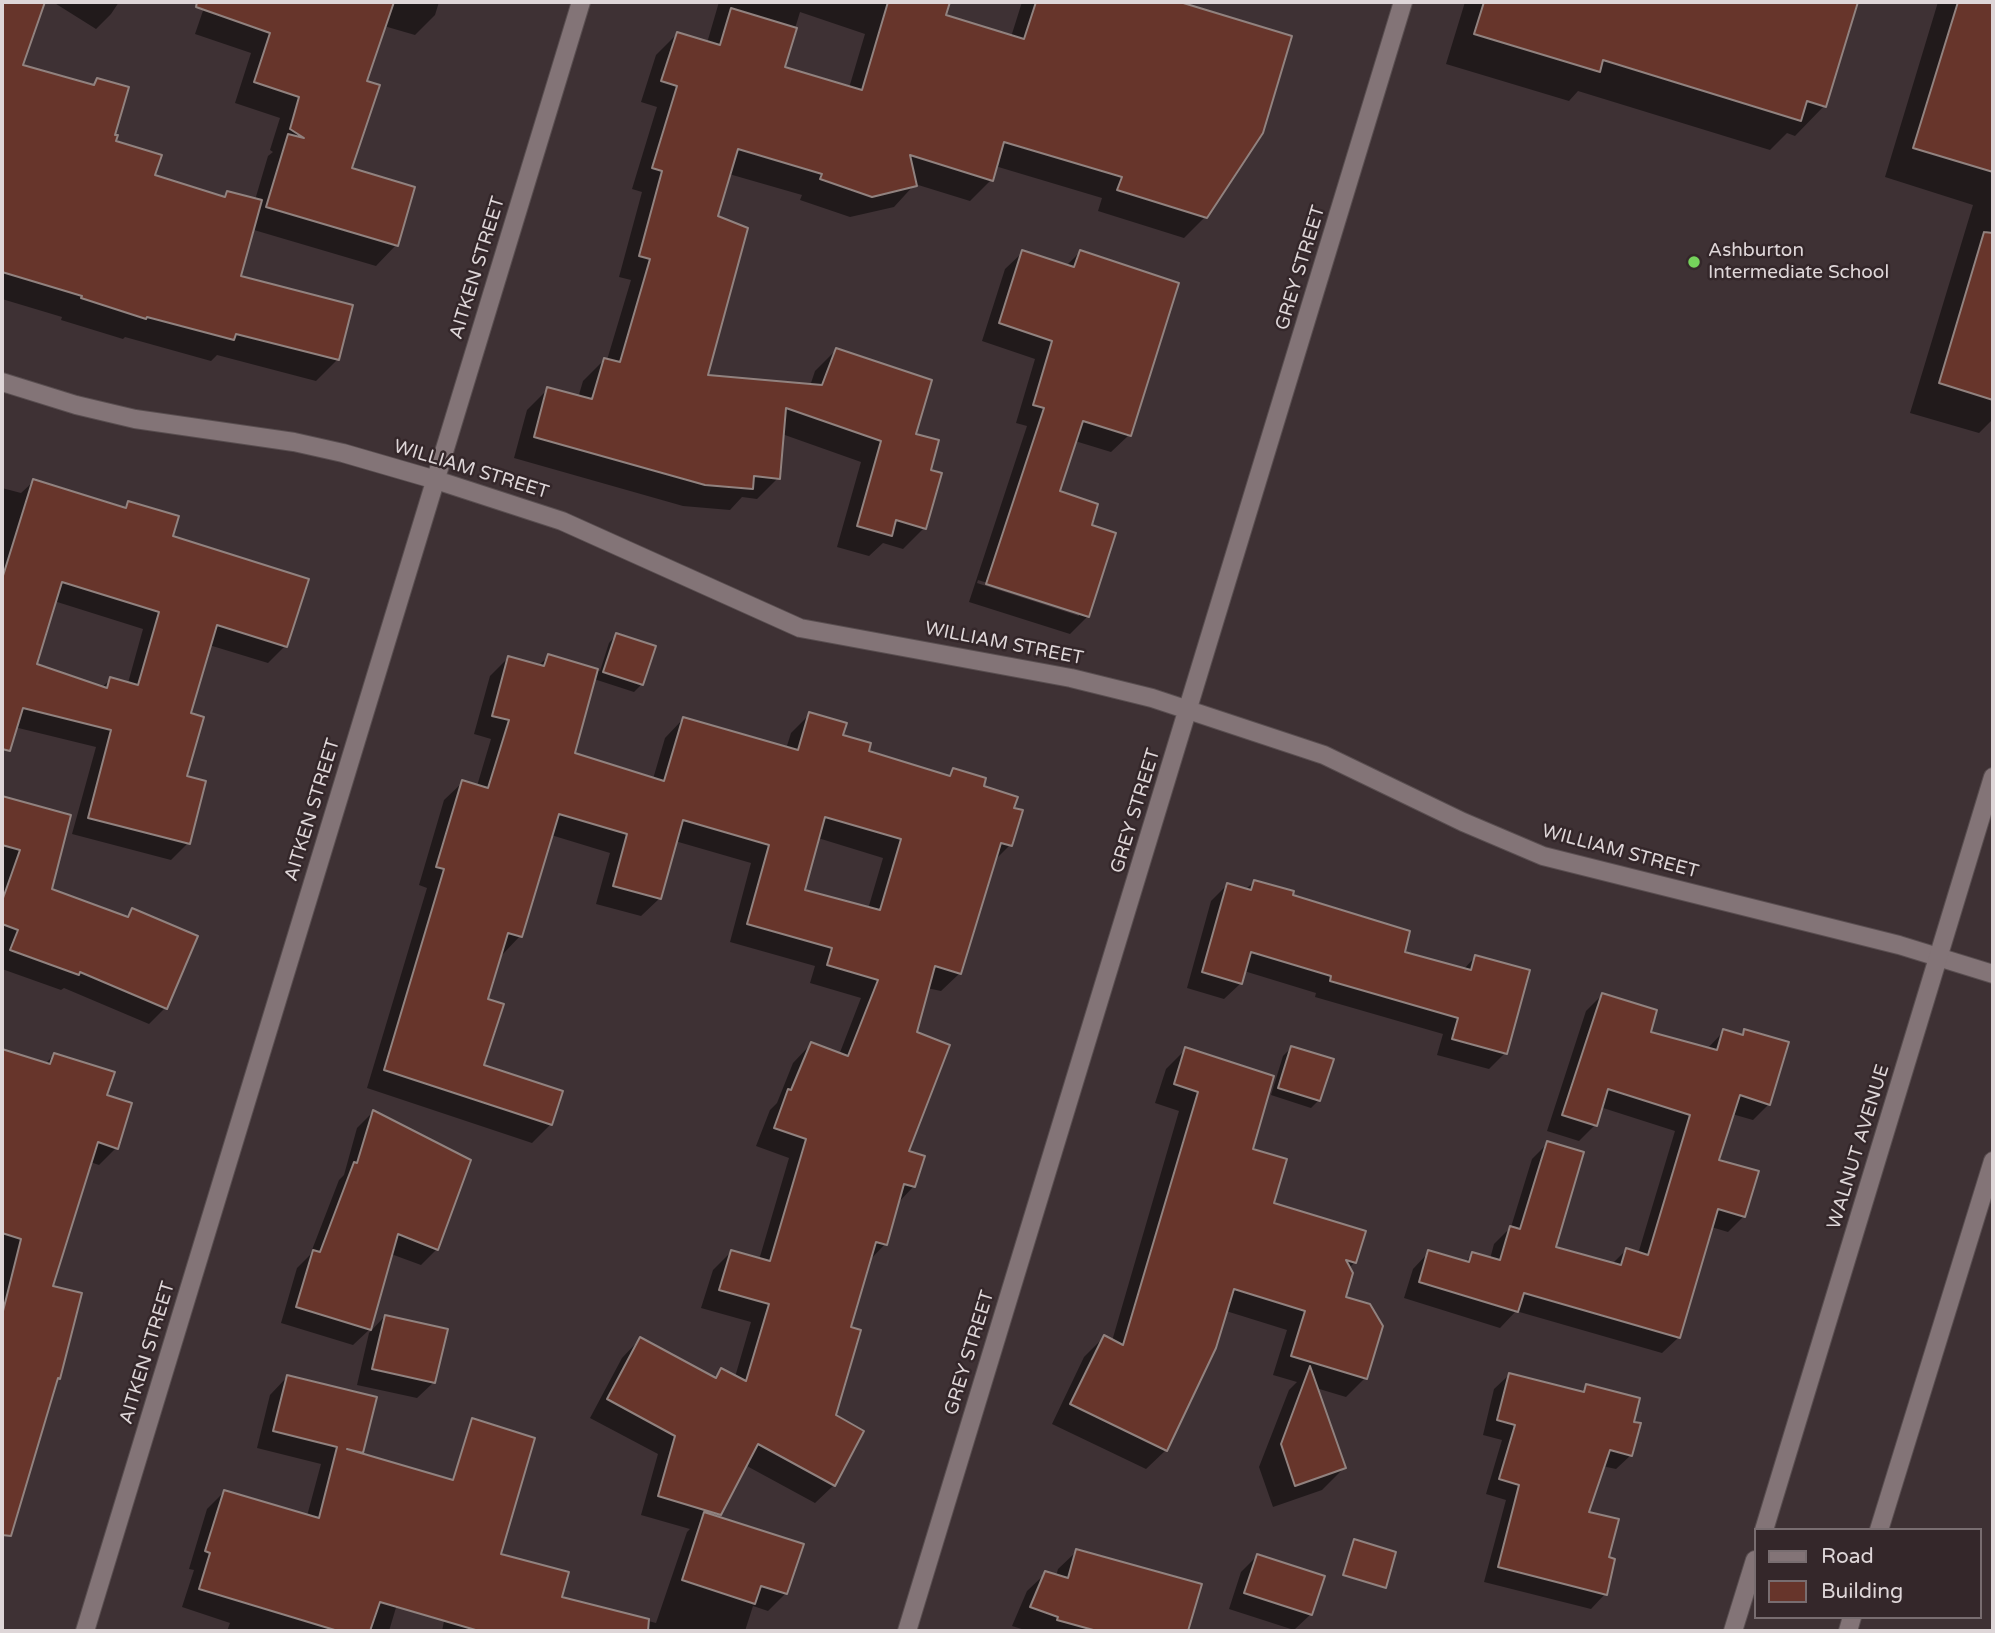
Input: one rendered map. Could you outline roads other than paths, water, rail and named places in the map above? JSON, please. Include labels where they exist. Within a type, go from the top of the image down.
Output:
[{"type":"street","name":"AITKEN STREET","points":[[85,1631],[581,2]]},
{"type":"street","name":"GREY STREET","points":[[907,1631],[1403,2]]},
{"type":"street","name":"WILLIAM STREET","points":[[2,382],[76,405],[135,419],[293,442],[343,453],[436,480],[562,521],[800,628],[1071,678],[1152,698],[1324,755],[1462,821],[1543,856],[1899,945],[1993,974]]},
{"type":"street","name":"WALNUT AVENUE","points":[[1766,1528],[1993,776]]},
{"type":"street","points":[[1880,1528],[1993,1161]]},
{"type":"street","points":[[1734,1631],[1754,1563]]},
{"type":"place","name":"Ashburton Intermediate School","points":[[1694,262]]}]
